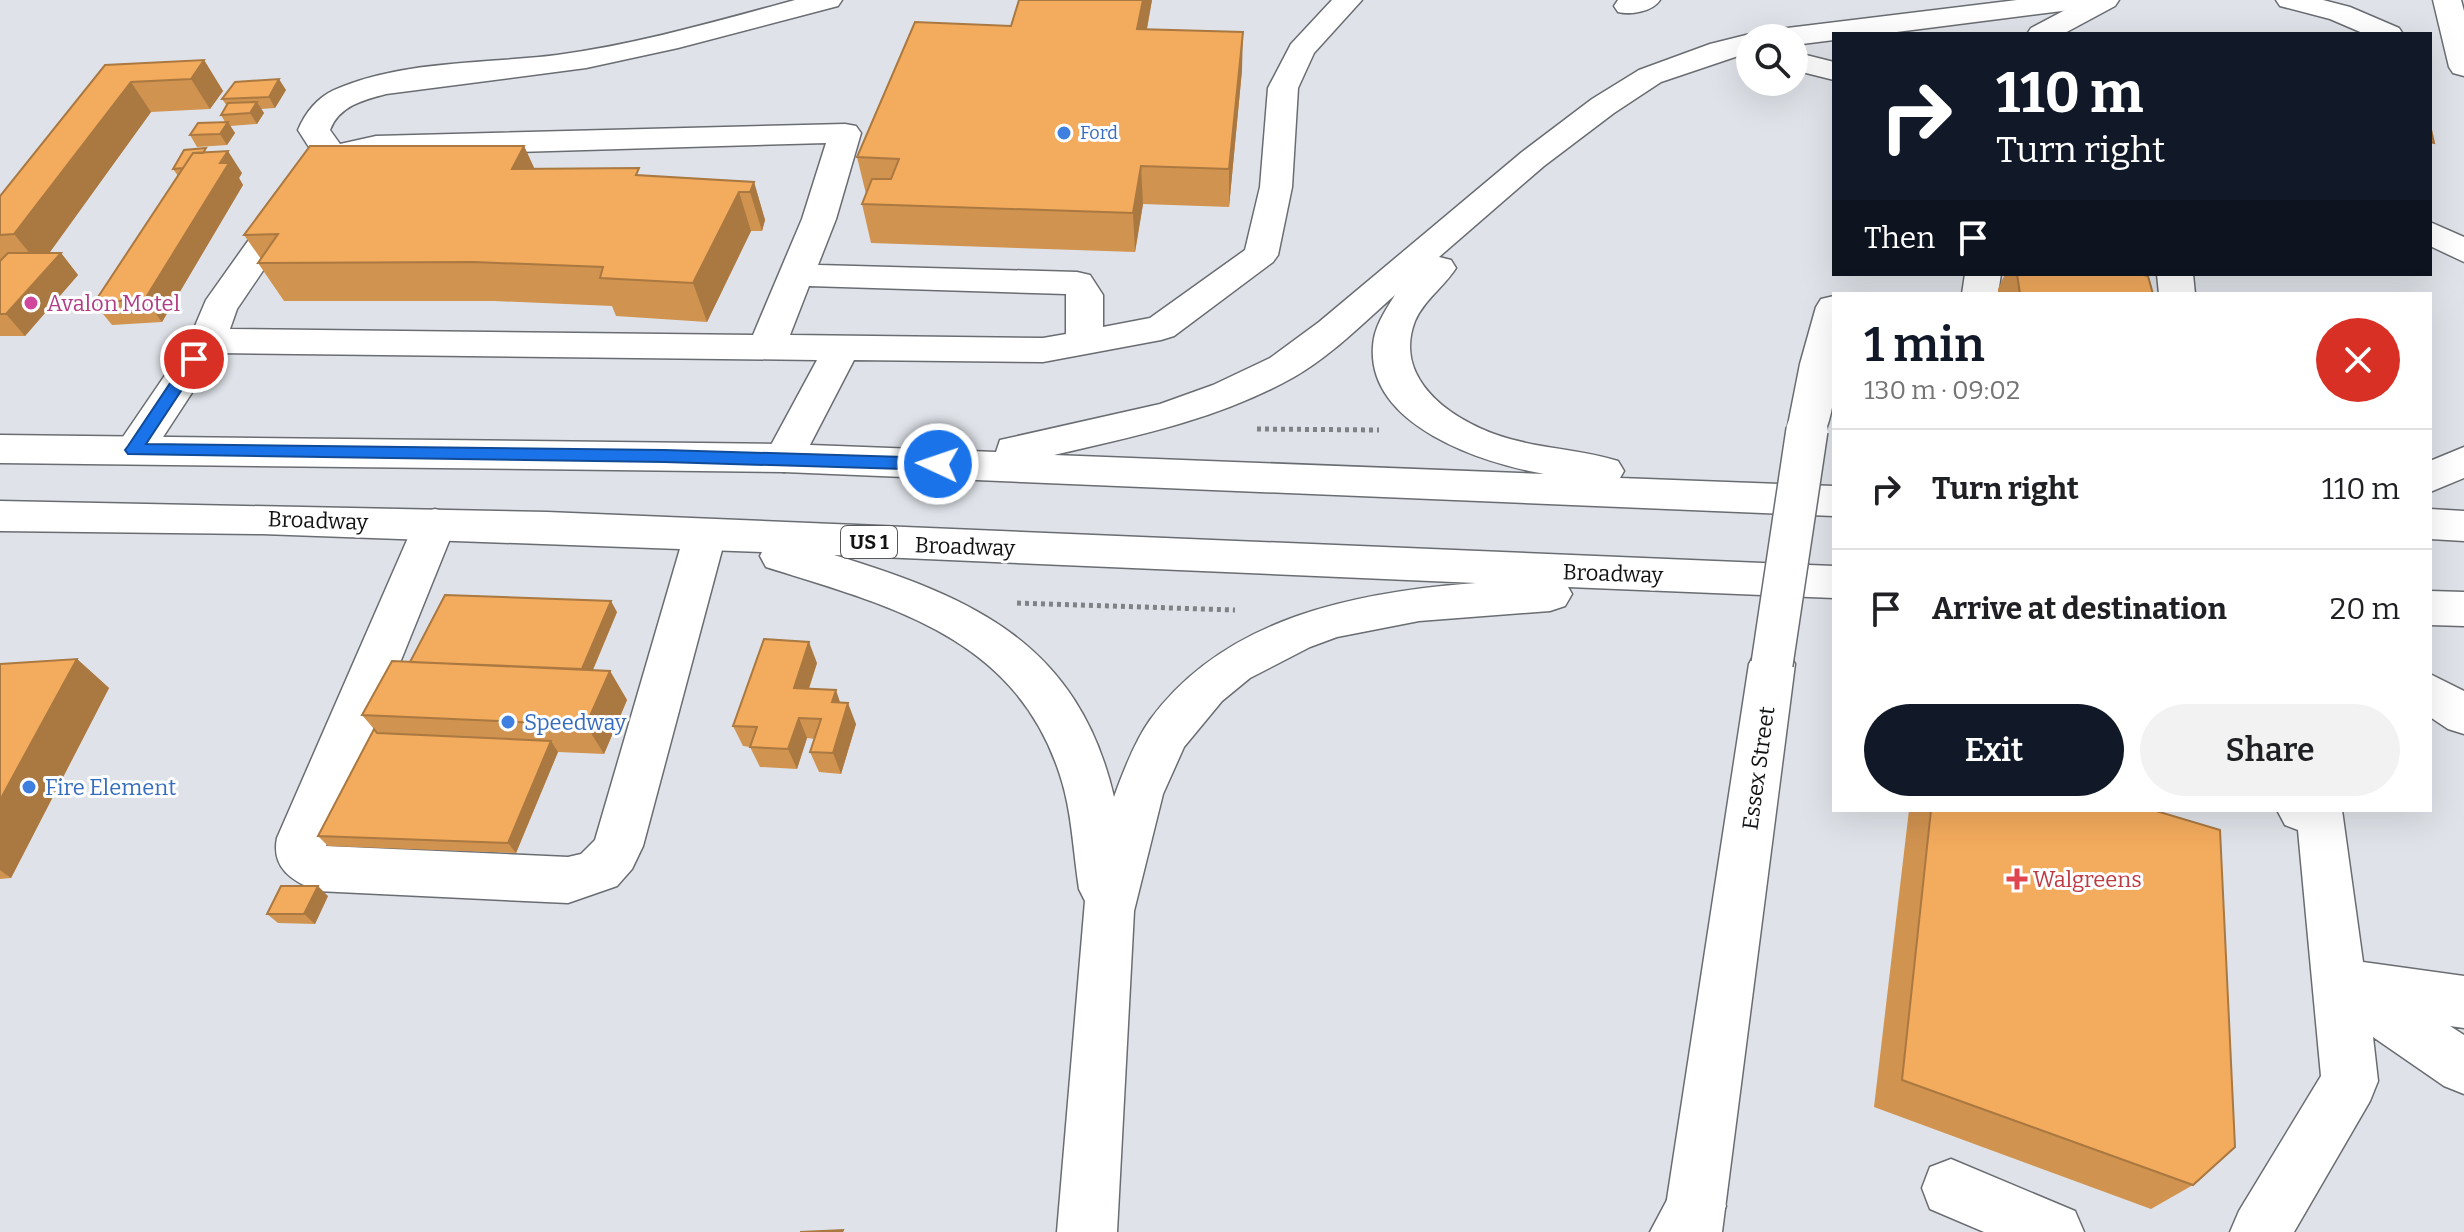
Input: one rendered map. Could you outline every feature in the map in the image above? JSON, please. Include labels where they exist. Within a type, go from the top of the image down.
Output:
[{"type":"main road","points":[[334,155],[316,138],[314,130],[318,120],[334,102],[356,92],[425,79],[585,59],[828,0]]},
{"type":"main road","points":[[207,341],[1043,350],[1161,328],[1261,255],[1276,187],[1283,88],[1301,50],[1348,0]]},
{"type":"main road","points":[[1808,34],[2086,0]]},
{"type":"main road","points":[[2045,32],[2105,0]]},
{"type":"main road","points":[[2290,0],[2340,13],[2384,32]]},
{"type":"main road","points":[[2447,0],[2461,38],[2464,67]]},
{"type":"main road","points":[[938,464],[1065,441],[1136,424],[1182,411],[1283,367],[1332,330],[1533,159],[1603,106],[1650,76],[1736,46]]},
{"type":"main road","points":[[2432,61],[2464,85]]},
{"type":"main road","points":[[1736,63],[1668,83],[1549,173],[1426,279],[1401,309],[1390,350],[1397,377],[1412,400],[1443,425],[1483,445],[1740,498]]},
{"type":"main road","points":[[1808,64],[1832,70]]},
{"type":"main road","points":[[134,450],[207,341],[219,308],[313,172],[334,155],[376,146],[845,133],[819,219],[767,346]]},
{"type":"main road","points":[[2432,233],[2464,251]]},
{"type":"main road","points":[[796,275],[1077,283],[1085,295],[1084,343]]},
{"type":"main road","name":"Essex Street","points":[[1692,1225],[1807,430],[1832,315]]},
{"type":"main road","points":[[784,458],[842,348]]},
{"type":"main road","points":[[0,449],[784,458],[1832,501]]},
{"type":"main road","points":[[2432,477],[2464,461]]},
{"type":"main road","name":"Broadway","points":[[0,516],[246,518],[435,524],[1832,582]]},
{"type":"main road","points":[[435,524],[302,838],[301,855],[311,866],[568,880],[593,874],[607,865],[618,846],[705,535],[869,580],[961,618],[995,642],[1039,687],[1071,740],[1084,775],[1108,911]]},
{"type":"main road","points":[[2432,524],[2464,526]]},
{"type":"main road","points":[[1087,1232],[1108,911],[1123,849],[1153,761],[1166,735],[1186,709],[1234,665],[1294,635],[1333,621],[1419,604],[1738,578]]},
{"type":"main road","points":[[2432,608],[2464,609]]},
{"type":"main road","points":[[2432,694],[2464,715]]},
{"type":"main road","points":[[2260,1232],[2350,1081],[2321,817],[2307,812]]},
{"type":"main road","points":[[2339,983],[2464,1002]]},
{"type":"main road","points":[[2339,983],[2464,1067]]},
{"type":"main road","points":[[1094,1161],[1114,1232]]},
{"type":"main road","points":[[1951,1188],[2054,1232]]},
{"type":"path","points":[[1243,428],[1388,429]]},
{"type":"path","points":[[1002,603],[1240,611]]},
{"type":"building","name":"Ford","points":[[1019,0],[1143,0],[1137,29],[1243,32],[1229,169],[1141,166],[1133,213],[862,204],[872,179],[891,179],[899,159],[857,157],[915,22],[1011,26]]},
{"type":"building","points":[[204,60],[191,79],[131,82],[14,234],[0,235],[0,196],[105,65]]},
{"type":"building","points":[[279,79],[269,97],[222,99],[235,82]]},
{"type":"building","points":[[257,102],[250,113],[221,115],[228,103]]},
{"type":"building","points":[[228,122],[220,134],[190,135],[198,123]]},
{"type":"building","points":[[310,146],[524,146],[512,169],[639,168],[636,175],[754,182],[750,192],[739,192],[693,283],[600,278],[603,267],[474,262],[258,263],[278,234],[244,235]]},
{"type":"building","points":[[206,148],[203,153],[193,153],[183,168],[173,169],[184,150]]},
{"type":"building","points":[[228,151],[220,163],[229,163],[145,299],[94,303],[193,153]]},
{"type":"building","points":[[8,253],[61,253],[6,314],[0,314],[0,261]]},
{"type":"building","points":[[2017,276],[2148,276],[2152,292],[2020,292]]},
{"type":"building","points":[[445,595],[611,601],[582,669],[410,662]]},
{"type":"building","points":[[764,639],[809,642],[794,688],[836,690],[832,702],[848,703],[833,753],[810,752],[821,719],[799,718],[788,749],[750,747],[757,727],[733,726]]},
{"type":"building","points":[[77,659],[0,800],[0,664]]},
{"type":"building","points":[[392,661],[610,671],[586,725],[362,715]]},
{"type":"building","points":[[374,729],[377,733],[551,741],[508,843],[318,836]]},
{"type":"building","name":"Walgreens","points":[[1931,812],[2160,812],[2220,830],[2235,1147],[2193,1185],[1902,1080]]},
{"type":"building","points":[[281,886],[318,886],[304,914],[267,914]]},
{"type":"building","points":[[843,1230],[842,1232],[800,1232]]},
{"type":"place","name":"Ford","points":[[1064,133]]},
{"type":"place","name":"Avalon Motel","points":[[31,303]]},
{"type":"place","name":"Speedway","points":[[508,722]]},
{"type":"place","name":"Fire Element","points":[[29,787]]},
{"type":"place","name":"Walgreens","points":[[2017,879]]},
{"type":"route","points":[[194,359],[134,450],[784,458],[938,464]]}]
